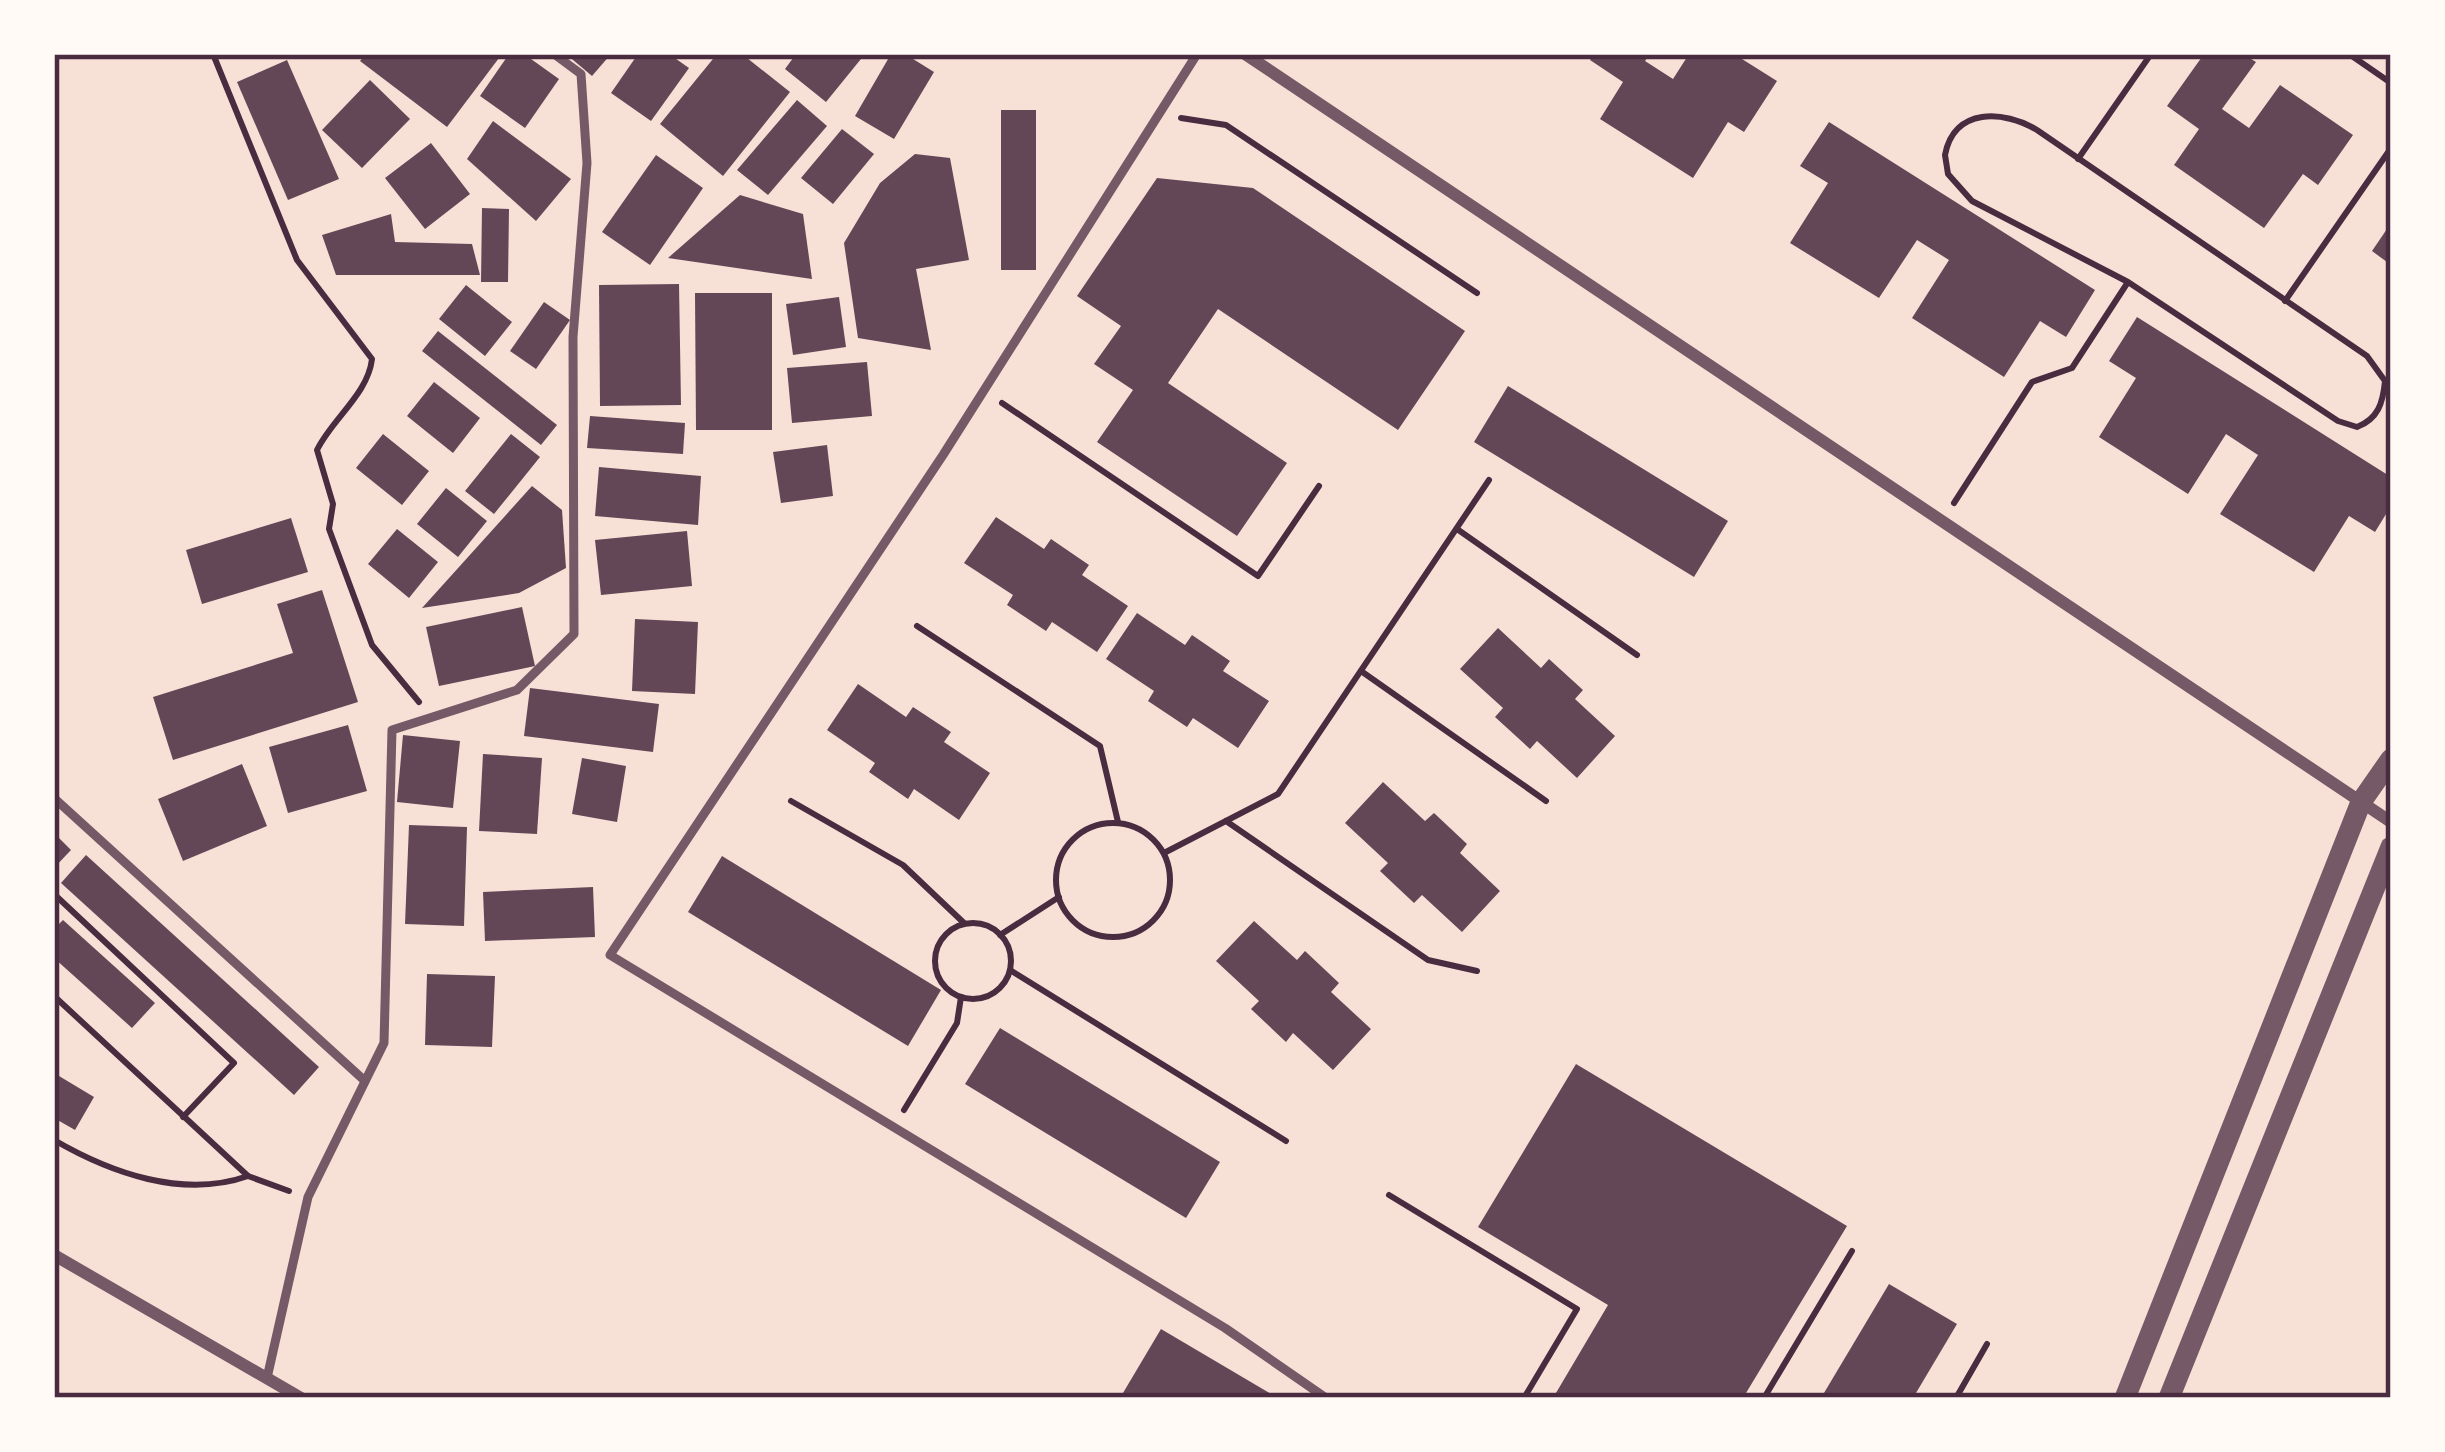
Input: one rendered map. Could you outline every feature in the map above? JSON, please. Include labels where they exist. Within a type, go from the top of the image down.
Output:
[{"type":"street","points":[[1245,54],[2391,822]]},
{"type":"street","points":[[2125,1398],[2362,802],[2391,759]]},
{"type":"street","points":[[2169,1398],[2391,847]]},
{"type":"street","points":[[54,1255],[302,1398]]},
{"type":"lane","points":[[267,1378],[308,1197],[384,1043],[392,730],[517,690],[574,634],[573,337],[586,163],[581,74],[554,54]]},
{"type":"lane","points":[[1197,54],[984,392],[610,956],[1225,1328],[1326,1398]]},
{"type":"lane","points":[[54,798],[365,1081]]},
{"type":"path","points":[[213,54],[297,260],[372,359],[358,392],[328,427],[317,450],[333,504],[329,529],[372,645],[432,717]]},
{"type":"path","points":[[2078,159],[2151,54]]},
{"type":"path","points":[[2350,54],[2391,82]]},
{"type":"path","points":[[1160,115],[1226,124],[1477,292]]},
{"type":"path","points":[[1996,115],[2017,118],[2078,159],[2380,368],[2383,402],[2370,422],[2356,428],[2338,422],[2128,283],[1972,201],[1948,174],[1945,155],[1960,126],[1976,117],[1996,115]]},
{"type":"path","points":[[2285,301],[2391,148]]},
{"type":"path","points":[[1942,521],[2032,382],[2072,368],[2128,283]]},
{"type":"path","points":[[984,392],[1258,576],[1319,485]]},
{"type":"path","points":[[1164,853],[1278,794],[1490,481]]},
{"type":"path","points":[[1457,529],[1637,656]]},
{"type":"path","points":[[917,626],[1100,746],[1118,822]]},
{"type":"path","points":[[1360,671],[1546,801]]},
{"type":"path","points":[[791,801],[903,865],[965,924]]},
{"type":"path","points":[[1226,821],[1428,960],[1477,971]]},
{"type":"path","points":[[1118,822],[1152,837],[1164,853],[1170,890],[1151,922],[1135,932],[1098,934],[1081,926],[1059,897],[1059,860],[1082,831],[1118,822]]},
{"type":"path","points":[[54,895],[234,1063],[183,1117]]},
{"type":"path","points":[[1000,934],[1059,897]]},
{"type":"path","points":[[1010,970],[986,997],[961,997],[942,982],[935,959],[944,936],[965,924],[990,927],[1000,934],[1010,970],[1286,1141]]},
{"type":"path","points":[[54,996],[248,1176],[308,1197]]},
{"type":"path","points":[[894,1127],[957,1023],[961,997]]},
{"type":"path","points":[[54,1140],[98,1165],[176,1185],[224,1184],[248,1176]]},
{"type":"path","points":[[1389,1195],[1577,1310],[1524,1398]]},
{"type":"path","points":[[1764,1398],[1852,1251]]},
{"type":"path","points":[[1956,1398],[1988,1343]]},
{"type":"building","points":[[366,54],[502,54],[447,127],[360,61]]},
{"type":"building","points":[[509,54],[524,54],[559,79],[525,128],[480,96]]},
{"type":"building","points":[[566,54],[611,54],[592,76]]},
{"type":"building","points":[[638,54],[669,54],[689,68],[651,121],[611,93]]},
{"type":"building","points":[[717,54],[742,54],[790,92],[723,176],[660,124]]},
{"type":"building","points":[[796,54],[865,54],[826,102],[785,69]]},
{"type":"building","points":[[891,54],[905,54],[934,72],[894,139],[855,116]]},
{"type":"building","points":[[1594,54],[1650,54],[1645,61],[1673,79],[1689,54],[1734,54],[1777,81],[1744,132],[1728,122],[1693,178],[1600,119],[1623,82],[1590,60]]},
{"type":"building","points":[[2204,54],[2243,54],[2256,62],[2222,109],[2249,128],[2280,85],[2353,135],[2318,185],[2303,174],[2264,228],[2174,165],[2199,129],[2167,106]]},
{"type":"building","points":[[287,60],[339,179],[288,200],[237,82]]},
{"type":"building","points":[[370,80],[410,119],[362,168],[322,130]]},
{"type":"building","points":[[797,100],[827,126],[768,195],[737,170]]},
{"type":"building","points":[[1001,110],[1036,110],[1036,270],[1001,270]]},
{"type":"building","points":[[493,121],[571,179],[536,221],[467,159]]},
{"type":"building","points":[[1829,122],[2095,290],[2066,337],[2040,321],[2004,377],[1912,318],[1949,260],[1917,240],[1879,298],[1790,243],[1828,183],[1800,166]]},
{"type":"building","points":[[842,129],[874,154],[833,204],[801,178]]},
{"type":"building","points":[[431,143],[470,194],[425,229],[385,178]]},
{"type":"building","points":[[915,154],[950,158],[969,260],[916,269],[931,350],[858,338],[844,243],[880,183]]},
{"type":"building","points":[[656,155],[703,188],[650,265],[602,232]]},
{"type":"building","points":[[1157,178],[1253,188],[1465,331],[1398,430],[1218,309],[1168,383],[1287,463],[1237,536],[1097,442],[1133,390],[1094,364],[1121,326],[1077,296]]},
{"type":"building","points":[[740,195],[803,214],[812,279],[668,258]]},
{"type":"building","points":[[482,208],[509,209],[508,282],[481,282]]},
{"type":"building","points":[[391,214],[395,242],[472,244],[480,275],[336,275],[322,235]]},
{"type":"building","points":[[2391,223],[2391,265],[2372,251]]},
{"type":"building","points":[[679,284],[681,405],[600,406],[599,285]]},
{"type":"building","points":[[466,285],[512,322],[485,356],[439,319]]},
{"type":"building","points":[[695,293],[772,293],[772,430],[696,430]]},
{"type":"building","points":[[839,297],[846,347],[793,355],[786,304]]},
{"type":"building","points":[[544,302],[570,320],[536,369],[510,351]]},
{"type":"building","points":[[2137,317],[2391,477],[2391,506],[2375,532],[2349,516],[2314,572],[2220,514],[2258,455],[2226,434],[2188,494],[2099,437],[2136,378],[2109,361]]},
{"type":"building","points":[[438,331],[557,425],[541,445],[422,351]]},
{"type":"building","points":[[867,362],[872,416],[792,423],[787,368]]},
{"type":"building","points":[[434,382],[480,418],[453,453],[407,416]]},
{"type":"building","points":[[1508,386],[1728,521],[1694,577],[1474,442]]},
{"type":"building","points":[[590,416],[685,423],[683,454],[587,448]]},
{"type":"building","points":[[383,434],[429,471],[402,505],[356,468]]},
{"type":"building","points":[[511,434],[540,457],[494,514],[465,491]]},
{"type":"building","points":[[827,445],[833,496],[781,503],[773,452]]},
{"type":"building","points":[[599,467],[701,476],[698,525],[595,516]]},
{"type":"building","points":[[532,486],[562,510],[566,568],[519,593],[422,608]]},
{"type":"building","points":[[446,488],[487,521],[458,557],[417,524]]},
{"type":"building","points":[[996,517],[1044,549],[1051,539],[1089,565],[1082,575],[1128,606],[1097,652],[1052,622],[1046,631],[1007,605],[1013,595],[964,563]]},
{"type":"building","points":[[291,518],[308,572],[202,604],[186,550]]},
{"type":"building","points":[[397,529],[438,562],[409,598],[368,564]]},
{"type":"building","points":[[687,531],[692,586],[601,595],[595,540]]},
{"type":"building","points":[[322,590],[358,702],[173,760],[153,697],[293,653],[277,604]]},
{"type":"building","points":[[522,607],[535,666],[439,686],[426,627]]},
{"type":"building","points":[[1137,613],[1185,645],[1192,635],[1230,661],[1223,671],[1269,701],[1238,748],[1193,718],[1187,727],[1148,701],[1154,691],[1106,659]]},
{"type":"building","points":[[635,619],[698,622],[695,694],[632,691]]},
{"type":"building","points":[[1498,628],[1541,668],[1549,659],[1583,690],[1575,699],[1615,736],[1577,778],[1537,741],[1530,749],[1495,717],[1503,708],[1460,669]]},
{"type":"building","points":[[858,684],[906,717],[913,707],[951,732],[944,742],[990,773],[959,820],[914,789],[908,799],[869,772],[875,763],[827,730]]},
{"type":"building","points":[[530,688],[659,704],[653,752],[524,736]]},
{"type":"building","points":[[348,725],[367,791],[288,813],[269,747]]},
{"type":"building","points":[[403,735],[460,741],[453,808],[397,802]]},
{"type":"building","points":[[483,754],[542,758],[537,834],[479,831]]},
{"type":"building","points":[[582,758],[626,766],[617,822],[572,814]]},
{"type":"building","points":[[242,764],[267,826],[183,861],[158,799]]},
{"type":"building","points":[[1383,782],[1425,821],[1434,813],[1467,844],[1460,853],[1500,891],[1462,932],[1422,895],[1414,903],[1380,871],[1388,863],[1345,823]]},
{"type":"building","points":[[409,825],[467,827],[464,926],[405,924]]},
{"type":"building","points":[[54,833],[71,850],[54,868]]},
{"type":"building","points":[[86,855],[319,1067],[294,1095],[61,883]]},
{"type":"building","points":[[722,856],[941,990],[908,1046],[688,912]]},
{"type":"building","points":[[593,887],[595,937],[485,941],[483,892]]},
{"type":"building","points":[[63,920],[155,1003],[132,1028],[54,958],[54,929]]},
{"type":"building","points":[[1254,921],[1297,960],[1305,951],[1339,983],[1331,992],[1371,1029],[1333,1070],[1293,1033],[1286,1042],[1251,1009],[1259,1001],[1216,961]]},
{"type":"building","points":[[427,974],[495,976],[492,1047],[425,1045]]},
{"type":"building","points":[[1000,1028],[1220,1162],[1186,1218],[965,1084]]},
{"type":"building","points":[[1576,1064],[1847,1226],[1743,1398],[1553,1398],[1608,1305],[1478,1227]]},
{"type":"building","points":[[54,1073],[94,1097],[75,1130],[54,1118]]},
{"type":"building","points":[[1889,1284],[1957,1324],[1913,1398],[1821,1398]]},
{"type":"building","points":[[1161,1329],[1278,1398],[1120,1398]]}]
